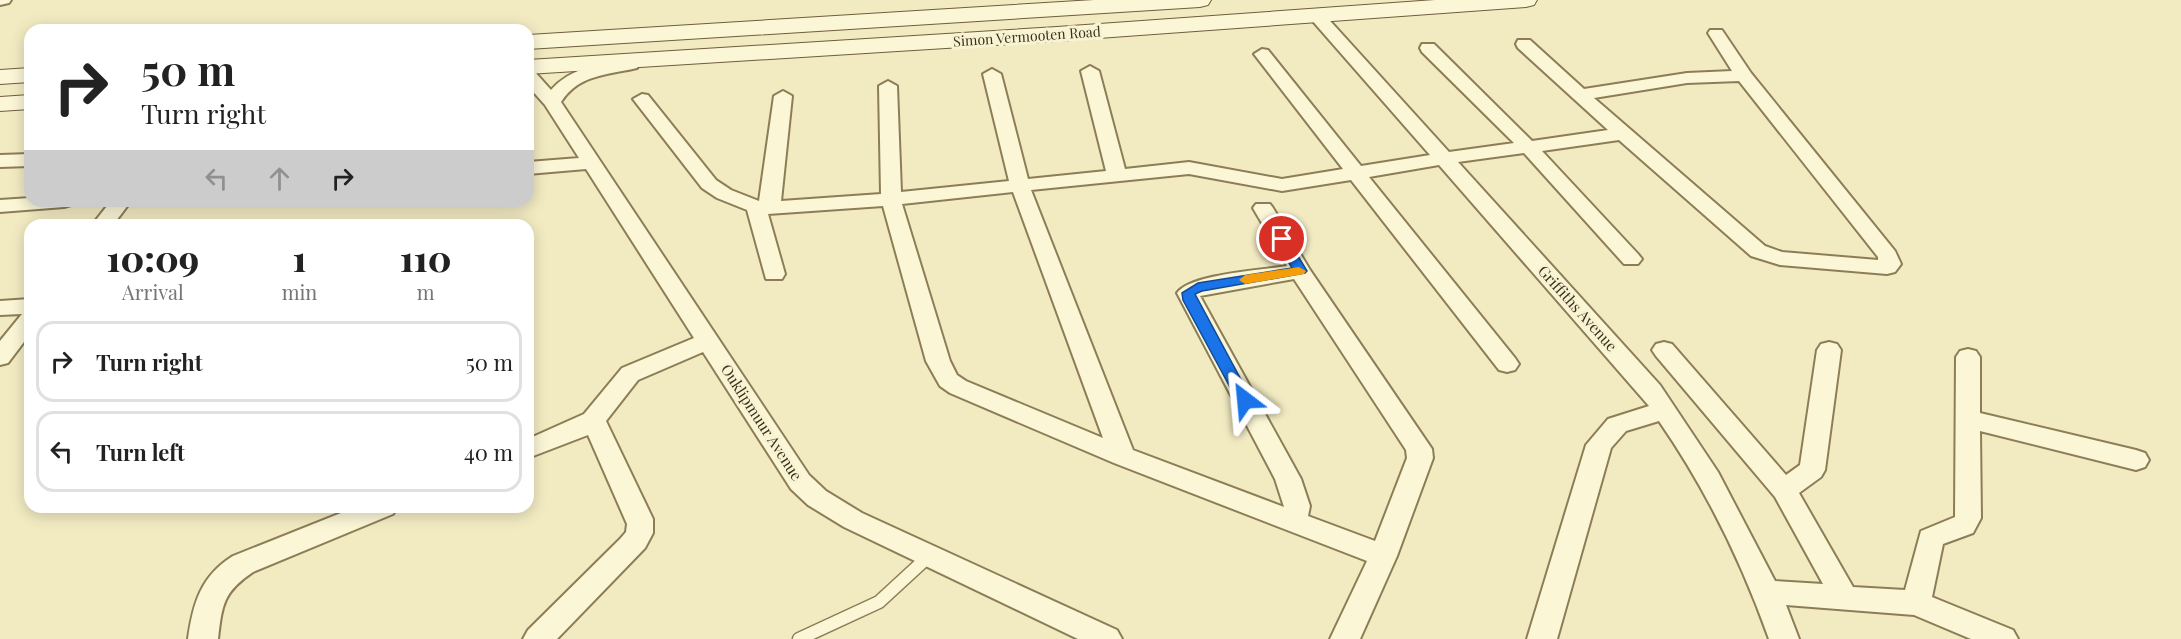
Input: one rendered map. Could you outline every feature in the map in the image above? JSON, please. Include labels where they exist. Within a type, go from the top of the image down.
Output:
[{"type":"main road","name":"Simon Vermooten Road","points":[[534,42],[1200,0]]},
{"type":"main road","name":"Simon Vermooten Road","points":[[534,67],[1309,8],[1526,0]]},
{"type":"main road","points":[[0,77],[24,75]]},
{"type":"main road","points":[[0,104],[24,102]]},
{"type":"street","name":"Griffiths Avenue","points":[[1309,8],[1442,159],[1592,322],[1664,410],[1691,448],[1729,513],[1784,639]]},
{"type":"street","points":[[1524,44],[1623,134],[1758,251],[1780,258],[1887,267],[1890,264],[1888,256],[1744,76],[1716,33]]},
{"type":"street","points":[[1428,48],[1528,147],[1631,259]]},
{"type":"street","points":[[1262,54],[1508,364]]},
{"type":"street","points":[[552,102],[562,88],[581,76],[610,67],[687,56]]},
{"type":"street","points":[[1090,71],[1117,176]]},
{"type":"street","points":[[992,74],[1020,186],[1123,456]]},
{"type":"street","points":[[1581,95],[1687,78],[1744,76]]},
{"type":"street","name":"Ouklipmuur Avenue","points":[[534,82],[552,102],[800,482],[823,502],[853,520],[1091,636]]},
{"type":"street","points":[[888,86],[891,199],[938,361],[948,380],[957,387],[1123,456],[1383,556]]},
{"type":"street","points":[[774,273],[763,207],[783,96]]},
{"type":"street","points":[[642,99],[709,184],[724,194],[763,207],[891,199],[1189,168],[1209,169],[1259,184],[1282,185],[1442,159],[1623,134]]},
{"type":"street","points":[[0,161],[24,160]]},
{"type":"street","points":[[534,168],[592,164]]},
{"type":"street","points":[[0,206],[24,204]]},
{"type":"street","points":[[107,219],[116,207]]},
{"type":"street","points":[[1263,207],[1300,271],[1419,449],[1420,458],[1383,556],[1345,639]]},
{"type":"street","points":[[1294,521],[1296,506],[1288,479],[1188,293],[1198,287],[1300,271]]},
{"type":"street","points":[[0,309],[24,307]]},
{"type":"street","points":[[0,357],[24,327]]},
{"type":"street","points":[[534,447],[580,428],[593,420],[630,374],[709,340]]},
{"type":"street","points":[[1664,350],[1784,490],[1844,596]]},
{"type":"street","points":[[1784,490],[1812,470],[1829,350]]},
{"type":"street","points":[[1916,603],[1931,539],[1937,534],[1963,526],[1968,518],[1968,357]]},
{"type":"street","points":[[1542,639],[1599,445],[1617,425],[1664,410]]},
{"type":"street","points":[[1969,419],[2136,460]]},
{"type":"street","points":[[538,639],[626,551],[638,537],[641,529],[640,519],[593,420]]},
{"type":"street","points":[[203,639],[208,600],[215,586],[228,572],[369,513]]},
{"type":"street","points":[[1764,592],[1916,603],[2003,639]]},
{"type":"lane","points":[[799,639],[879,602],[929,556]]},
{"type":"slow traffic","points":[[1245,280],[1299,271]]},
{"type":"route","points":[[1245,400],[1188,293],[1198,287],[1300,271],[1282,239]]}]
